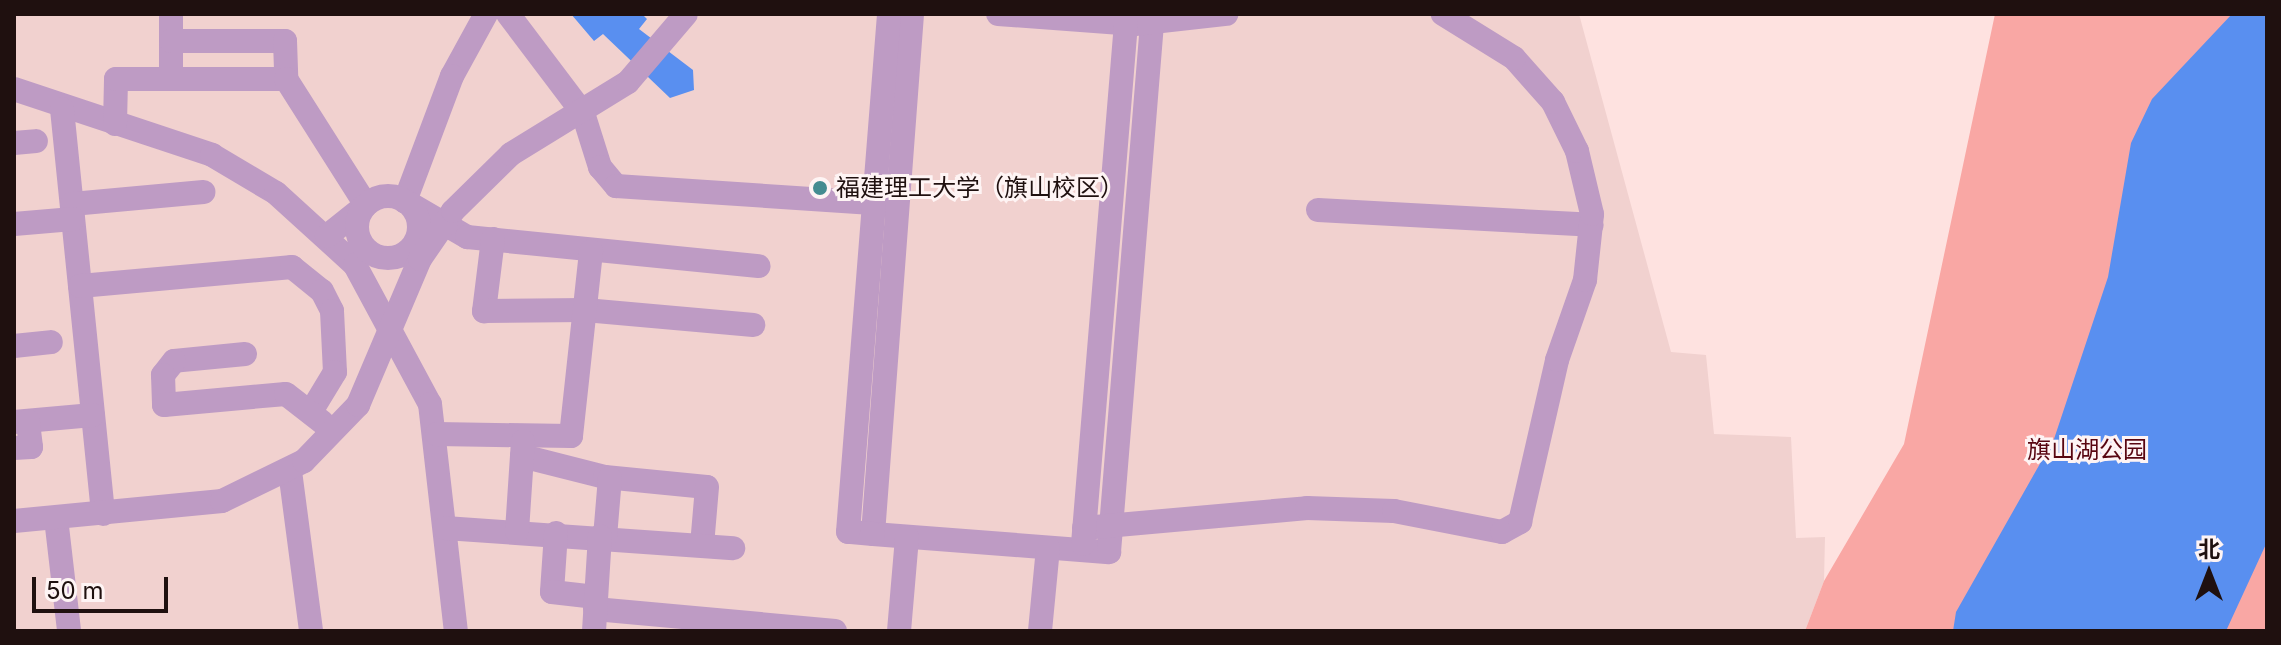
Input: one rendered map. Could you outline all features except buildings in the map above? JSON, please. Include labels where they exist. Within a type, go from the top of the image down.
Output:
[{"type":"street","points":[[171,14],[171,79]]},
{"type":"street","points":[[366,205],[357,222],[361,241],[374,254],[393,257],[411,247],[419,228],[405,201],[452,76],[486,14]]},
{"type":"street","points":[[508,14],[583,113],[600,167],[616,186],[884,204]]},
{"type":"street","points":[[14,521],[222,501],[290,471],[334,436],[369,385],[392,325],[442,225],[511,154],[583,113],[641,70],[686,14]]},
{"type":"street","points":[[889,14],[873,534],[1048,548],[1084,539],[1112,525],[1340,508],[1513,529],[1526,512],[1592,225],[1577,151],[1553,102],[1514,58],[1443,14]]},
{"type":"street","points":[[884,204],[912,14]]},
{"type":"street","points":[[998,14],[1126,23],[1226,14]]},
{"type":"street","points":[[1084,539],[1126,23]]},
{"type":"street","points":[[1112,525],[1152,23]]},
{"type":"street","points":[[171,41],[285,41],[286,79],[366,205]]},
{"type":"street","points":[[115,124],[116,79],[286,79]]},
{"type":"street","points":[[14,89],[62,109],[115,124],[247,173],[327,236],[367,280],[421,378],[437,434],[456,631]]},
{"type":"street","points":[[62,109],[103,514]]},
{"type":"street","points":[[14,224],[203,192]]},
{"type":"street","points":[[327,236],[366,205],[384,196],[405,201],[442,225],[493,239],[759,266]]},
{"type":"street","points":[[1318,210],[1592,225]]},
{"type":"street","points":[[493,239],[484,311],[585,310],[753,325]]},
{"type":"street","points":[[522,448],[565,440],[574,430],[591,251]]},
{"type":"street","points":[[80,286],[292,267],[322,291],[332,311],[335,372],[312,410]]},
{"type":"street","points":[[14,346],[51,342]]},
{"type":"street","points":[[245,354],[174,361],[163,375],[164,405],[279,394],[312,410],[334,436]]},
{"type":"street","points":[[14,448],[31,447],[21,422],[93,415]]},
{"type":"street","points":[[437,434],[522,448],[610,478],[707,487],[702,545]]},
{"type":"street","points":[[517,531],[522,448]]},
{"type":"street","points":[[290,471],[311,631]]},
{"type":"street","points":[[595,612],[610,478]]},
{"type":"street","points":[[56,518],[69,631]]},
{"type":"street","points":[[445,528],[603,536],[733,548]]},
{"type":"street","points":[[556,533],[552,592],[595,612],[835,631]]},
{"type":"street","points":[[899,631],[907,537]]},
{"type":"street","points":[[1040,631],[1048,548]]},
{"type":"shaded area","name":"福建理工大学（旗山校区）","points":[[14,14],[1579,14],[1671,352],[1706,355],[1714,434],[1791,437],[1796,538],[1825,537],[1824,581],[1805,631],[14,631]]},
{"type":"green space","name":"旗山湖公园","points":[[1995,14],[2267,14],[2267,631],[1805,631],[1824,581],[1904,444]]},
{"type":"water","points":[[571,14],[642,14],[647,19],[639,29],[693,70],[694,90],[670,98],[603,34],[594,41]]},
{"type":"water","points":[[2232,14],[2267,14],[2267,542],[2226,631],[1953,631],[1956,612],[2054,439],[2108,277],[2131,143],[2152,99]]},
{"type":"place","name":"福建理工大学（旗山校区）","points":[[820,188]]}]
